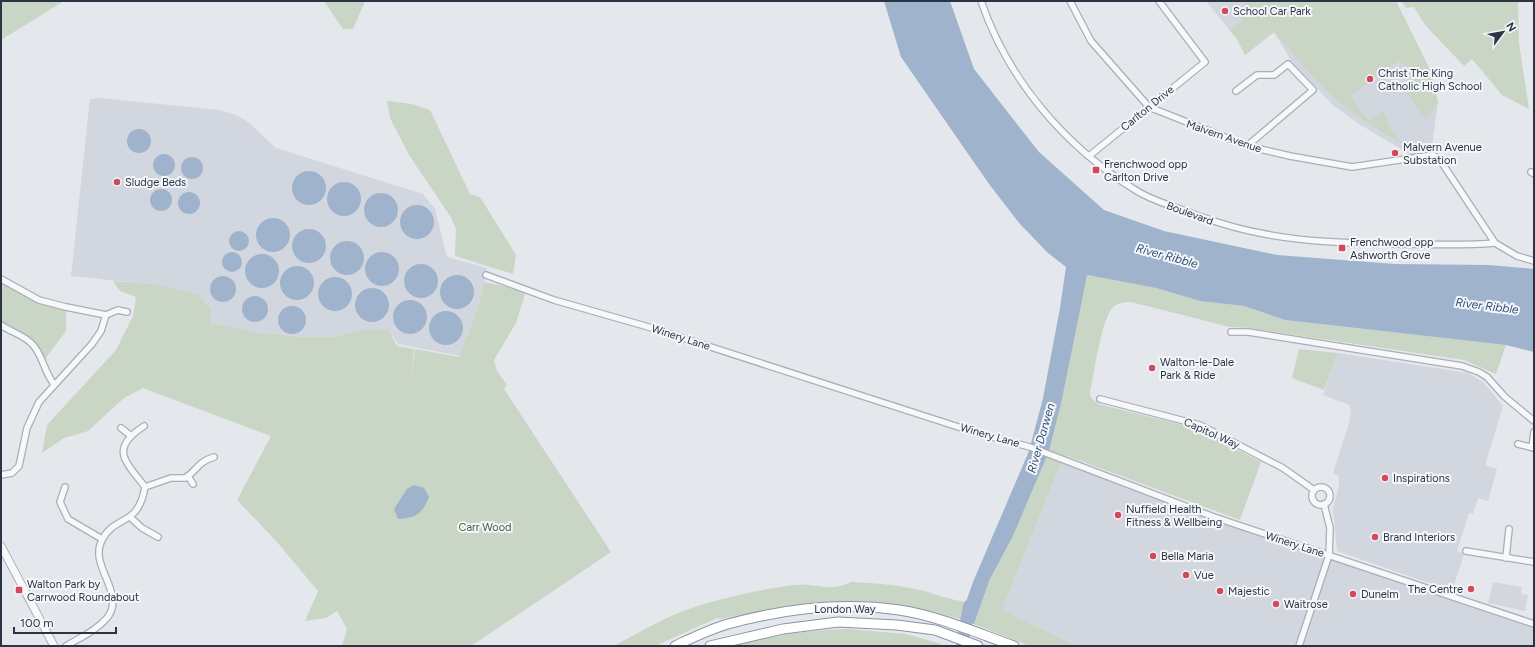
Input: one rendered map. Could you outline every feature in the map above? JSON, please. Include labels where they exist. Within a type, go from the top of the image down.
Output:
[{"type":"highway","name":"London Way","points":[[675,646],[727,624],[791,610],[852,608],[891,610],[939,619],[1014,646]]},
{"type":"highway","name":"London Way","points":[[710,646],[783,628],[838,622],[897,625],[935,630],[978,646]]},
{"type":"street","name":"Boulevard","points":[[980,1],[988,23],[1004,55],[1044,113],[1089,156],[1136,191],[1152,199],[1218,224],[1259,233],[1359,243],[1469,245],[1495,243]]},
{"type":"street","name":"Malvern Avenue","points":[[1070,1],[1091,41],[1149,107],[1247,146],[1290,156],[1352,167],[1433,155],[1440,160],[1495,243]]},
{"type":"street","name":"Carlton Drive","points":[[1089,156],[1206,62],[1159,1]]},
{"type":"street","points":[[1236,91],[1257,75],[1274,75],[1288,64],[1313,90],[1247,146]]},
{"type":"street","points":[[1495,243],[1517,256],[1534,261]]},
{"type":"street","name":"Winery Lane","points":[[486,275],[554,300],[652,328],[977,433],[1031,448],[1214,517],[1534,624]]},
{"type":"street","points":[[1,279],[39,300],[106,315],[118,310],[127,312]]},
{"type":"street","points":[[1,475],[12,473],[19,466],[27,428],[39,402],[92,344],[101,331],[106,315]]},
{"type":"street","points":[[1,325],[33,343],[40,355],[48,377],[54,384]]},
{"type":"street","points":[[1231,332],[1248,332],[1462,366],[1479,372],[1487,377],[1505,397],[1534,421]]},
{"type":"street","name":"Capitol Way","points":[[1100,398],[1200,425],[1283,468],[1314,490]]},
{"type":"street","points":[[66,646],[100,625],[110,613],[113,596],[98,553],[102,539],[110,530],[130,517],[140,507],[145,487],[124,457],[123,452],[130,435],[144,426]]},
{"type":"street","points":[[121,428],[130,435]]},
{"type":"street","points":[[1518,444],[1533,447],[1534,432]]},
{"type":"street","points":[[145,487],[171,478],[188,476],[205,460],[214,457]]},
{"type":"street","points":[[188,476],[193,484]]},
{"type":"street","points":[[65,487],[60,502],[68,519],[102,539]]},
{"type":"street","name":"Capitol Way","points":[[1321,487],[1328,491],[1329,499],[1324,504],[1317,504],[1313,501],[1312,496],[1314,490],[1321,487]]},
{"type":"street","name":"Capitol Way","points":[[1299,646],[1330,555],[1330,528],[1324,504]]},
{"type":"street","points":[[130,517],[142,528],[158,537]]},
{"type":"street","points":[[1506,558],[1509,529]]},
{"type":"street","points":[[1,546],[52,645]]},
{"type":"street","points":[[1466,551],[1534,562]]},
{"type":"street","points":[[1,559],[14,571]]},
{"type":"shaded area","name":"Christ The King Catholic High School","points":[[1206,1],[1396,1],[1431,72],[1438,102],[1431,153],[1413,156],[1359,124],[1334,106],[1292,62],[1274,32],[1245,55],[1237,39]]},
{"type":"shaded area","points":[[99,98],[219,110],[236,115],[248,122],[276,148],[423,194],[435,209],[447,257],[487,268],[479,305],[460,356],[398,344],[389,330],[361,330],[333,337],[304,337],[260,333],[221,326],[210,323],[129,282],[71,276],[90,99]]},
{"type":"shaded area","points":[[1338,353],[1468,373],[1483,382],[1503,406],[1485,465],[1497,469],[1488,501],[1478,498],[1473,514],[1469,513],[1457,551],[1464,554],[1452,591],[1337,551],[1333,509],[1339,486],[1339,476],[1333,473],[1349,423],[1351,410],[1349,405],[1323,395]]},
{"type":"shaded area","points":[[1061,463],[1534,628],[1534,646],[1074,646],[1063,639],[1002,610]]},
{"type":"shaded area","points":[[1493,582],[1522,587],[1521,594],[1528,595],[1525,611],[1488,603]]},
{"type":"green space","points":[[1,1],[64,1],[1,40]]},
{"type":"green space","points":[[324,1],[365,1],[353,29],[343,29]]},
{"type":"green space","name":"Christ The King Catholic High School","points":[[1248,1],[1396,1],[1431,72],[1438,102],[1426,119],[1405,91],[1415,80],[1399,60],[1350,96],[1369,121],[1383,112],[1392,131],[1402,143],[1369,124],[1327,92],[1274,32],[1245,55],[1237,39],[1230,31],[1242,21],[1244,4]]},
{"type":"green space","points":[[1401,1],[1518,1],[1519,43],[1529,109],[1502,95],[1472,59],[1464,66],[1425,25],[1414,7],[1406,8]]},
{"type":"green space","points":[[387,101],[412,104],[430,110],[470,194],[480,197],[516,255],[513,274],[455,256],[456,229],[450,216],[409,155],[390,118]]},
{"type":"green space","points":[[1086,275],[1156,288],[1200,301],[1244,306],[1285,320],[1506,345],[1496,374],[1464,360],[1249,328],[1230,327],[1131,302],[1122,303],[1113,307],[1105,323],[1102,335],[1090,393],[1091,398],[1098,404],[1195,428],[1261,462],[1240,520],[1070,457],[1049,451],[1061,404]]},
{"type":"green space","points":[[1,279],[39,300],[66,307],[66,331],[45,359],[33,343],[1,325]]},
{"type":"green space","name":"Carr Wood","points":[[113,281],[158,285],[199,295],[211,311],[210,323],[260,333],[304,337],[333,337],[361,330],[389,330],[397,346],[414,349],[411,378],[415,349],[459,357],[479,305],[484,282],[526,291],[516,323],[494,360],[497,371],[507,385],[504,389],[611,552],[471,646],[342,646],[347,629],[337,611],[326,618],[305,621],[318,591],[277,542],[237,500],[271,436],[143,388],[124,398],[88,431],[64,438],[42,453],[47,425],[116,350],[133,316],[136,297],[120,291]]},
{"type":"green space","points":[[1299,349],[1338,353],[1324,390],[1292,378]]},
{"type":"green space","points":[[1046,457],[1061,463],[1002,610],[1063,639],[1074,646],[1029,646],[974,624],[990,579],[1013,536]]},
{"type":"green space","points":[[851,582],[906,587],[966,602],[960,619],[931,611],[871,603],[841,602],[781,607],[722,619],[717,618],[655,646],[614,646],[652,625],[676,614],[718,600],[766,589],[794,585],[802,584],[836,587]]},
{"type":"green space","points":[[847,629],[906,634],[942,644],[941,646],[729,646],[788,634]]},
{"type":"water","name":"River Ribble","points":[[884,1],[950,1],[974,69],[1039,152],[1104,210],[1164,231],[1277,255],[1395,264],[1489,265],[1534,269],[1534,352],[1506,345],[1285,320],[1244,306],[1200,301],[1156,288],[1087,275],[1061,404],[1049,451],[1013,536],[990,579],[974,624],[960,619],[973,582],[1029,451],[1043,398],[1066,267],[1048,253],[1020,224],[989,184],[901,57]]},
{"type":"water","points":[[139,129],[147,133],[151,141],[147,149],[139,153],[131,149],[127,141],[131,133]]},
{"type":"water","points":[[164,154],[172,157],[175,165],[172,173],[164,176],[156,173],[153,165],[156,157]]},
{"type":"water","points":[[192,157],[200,160],[203,168],[200,176],[192,179],[184,176],[181,168],[184,160]]},
{"type":"water","points":[[309,171],[321,176],[326,188],[321,200],[309,205],[297,200],[292,188],[297,176]]},
{"type":"water","points":[[344,182],[356,187],[361,199],[356,211],[344,216],[332,211],[327,199],[332,187]]},
{"type":"water","points":[[161,189],[169,192],[172,200],[169,208],[161,211],[153,208],[150,200],[153,192]]},
{"type":"water","points":[[189,192],[197,195],[200,203],[197,211],[189,214],[181,211],[178,203],[181,195]]},
{"type":"water","points":[[381,193],[393,198],[398,210],[393,222],[381,227],[369,222],[364,210],[369,198]]},
{"type":"water","points":[[417,205],[429,210],[434,222],[429,234],[417,239],[405,234],[400,222],[405,210]]},
{"type":"water","points":[[273,218],[285,223],[290,235],[285,247],[273,252],[261,247],[256,235],[261,223]]},
{"type":"water","points":[[309,229],[321,234],[326,246],[321,258],[309,263],[297,258],[292,246],[297,234]]},
{"type":"water","points":[[239,231],[246,234],[249,241],[246,248],[239,251],[232,248],[229,241],[232,234]]},
{"type":"water","points":[[347,241],[359,246],[364,258],[359,270],[347,275],[335,270],[330,258],[335,246]]},
{"type":"water","points":[[232,252],[239,255],[242,262],[239,269],[232,272],[225,269],[222,262],[225,255]]},
{"type":"water","points":[[382,252],[394,257],[399,269],[394,281],[382,286],[370,281],[365,269],[370,257]]},
{"type":"water","points":[[262,254],[274,259],[279,271],[274,283],[262,288],[250,283],[245,271],[250,259]]},
{"type":"water","points":[[421,264],[433,269],[438,281],[433,293],[421,298],[409,293],[404,281],[409,269]]},
{"type":"water","points":[[297,266],[309,271],[314,283],[309,295],[297,300],[285,295],[280,283],[285,271]]},
{"type":"water","points":[[457,275],[469,280],[474,292],[469,304],[457,309],[445,304],[440,292],[445,280]]},
{"type":"water","points":[[223,276],[232,280],[236,289],[232,298],[223,302],[214,298],[210,289],[214,280]]},
{"type":"water","points":[[335,277],[347,282],[352,294],[347,306],[335,311],[323,306],[318,294],[323,282]]},
{"type":"water","points":[[372,288],[384,293],[389,305],[384,317],[372,322],[360,317],[355,305],[360,293]]},
{"type":"water","points":[[255,296],[265,299],[268,309],[265,319],[255,322],[245,319],[242,309],[245,299]]},
{"type":"water","points":[[410,300],[422,305],[427,317],[422,329],[410,334],[398,329],[393,317],[398,305]]},
{"type":"water","points":[[292,306],[302,310],[306,320],[302,330],[292,334],[282,330],[278,320],[282,310]]},
{"type":"water","points":[[446,311],[458,316],[463,328],[458,340],[446,345],[434,340],[429,328],[434,316]]},
{"type":"water","points":[[414,485],[424,488],[429,497],[424,507],[418,514],[409,518],[398,519],[394,509],[407,489]]},
{"type":"waterway","name":"River Darwen","points":[[962,646],[969,606]]},
{"type":"place","name":"School Car Park","points":[[1225,11]]},
{"type":"place","name":"Christ The King Catholic High School","points":[[1370,79]]},
{"type":"place","name":"Malvern Avenue Substation","points":[[1395,153]]},
{"type":"place","name":"Frenchwood opp Carlton Drive","points":[[1096,170]]},
{"type":"place","name":"Sludge Beds","points":[[117,182]]},
{"type":"place","name":"Frenchwood opp Ashworth Grove","points":[[1342,248]]},
{"type":"place","name":"Walton-le-Dale Park & Ride","points":[[1152,368]]},
{"type":"place","name":"Inspirations","points":[[1385,478]]},
{"type":"place","name":"Nuffield Health Fitness & Wellbeing","points":[[1118,515]]},
{"type":"place","name":"Brand Interiors","points":[[1375,537]]},
{"type":"place","name":"Bella Maria","points":[[1153,556]]},
{"type":"place","name":"Vue","points":[[1186,575]]},
{"type":"place","name":"The Centre","points":[[1471,589]]},
{"type":"place","name":"Walton Park by Carrwood Roundabout","points":[[19,590]]},
{"type":"place","name":"Majestic","points":[[1220,591]]},
{"type":"place","name":"Dunelm","points":[[1353,594]]},
{"type":"place","name":"Waitrose","points":[[1276,604]]}]
